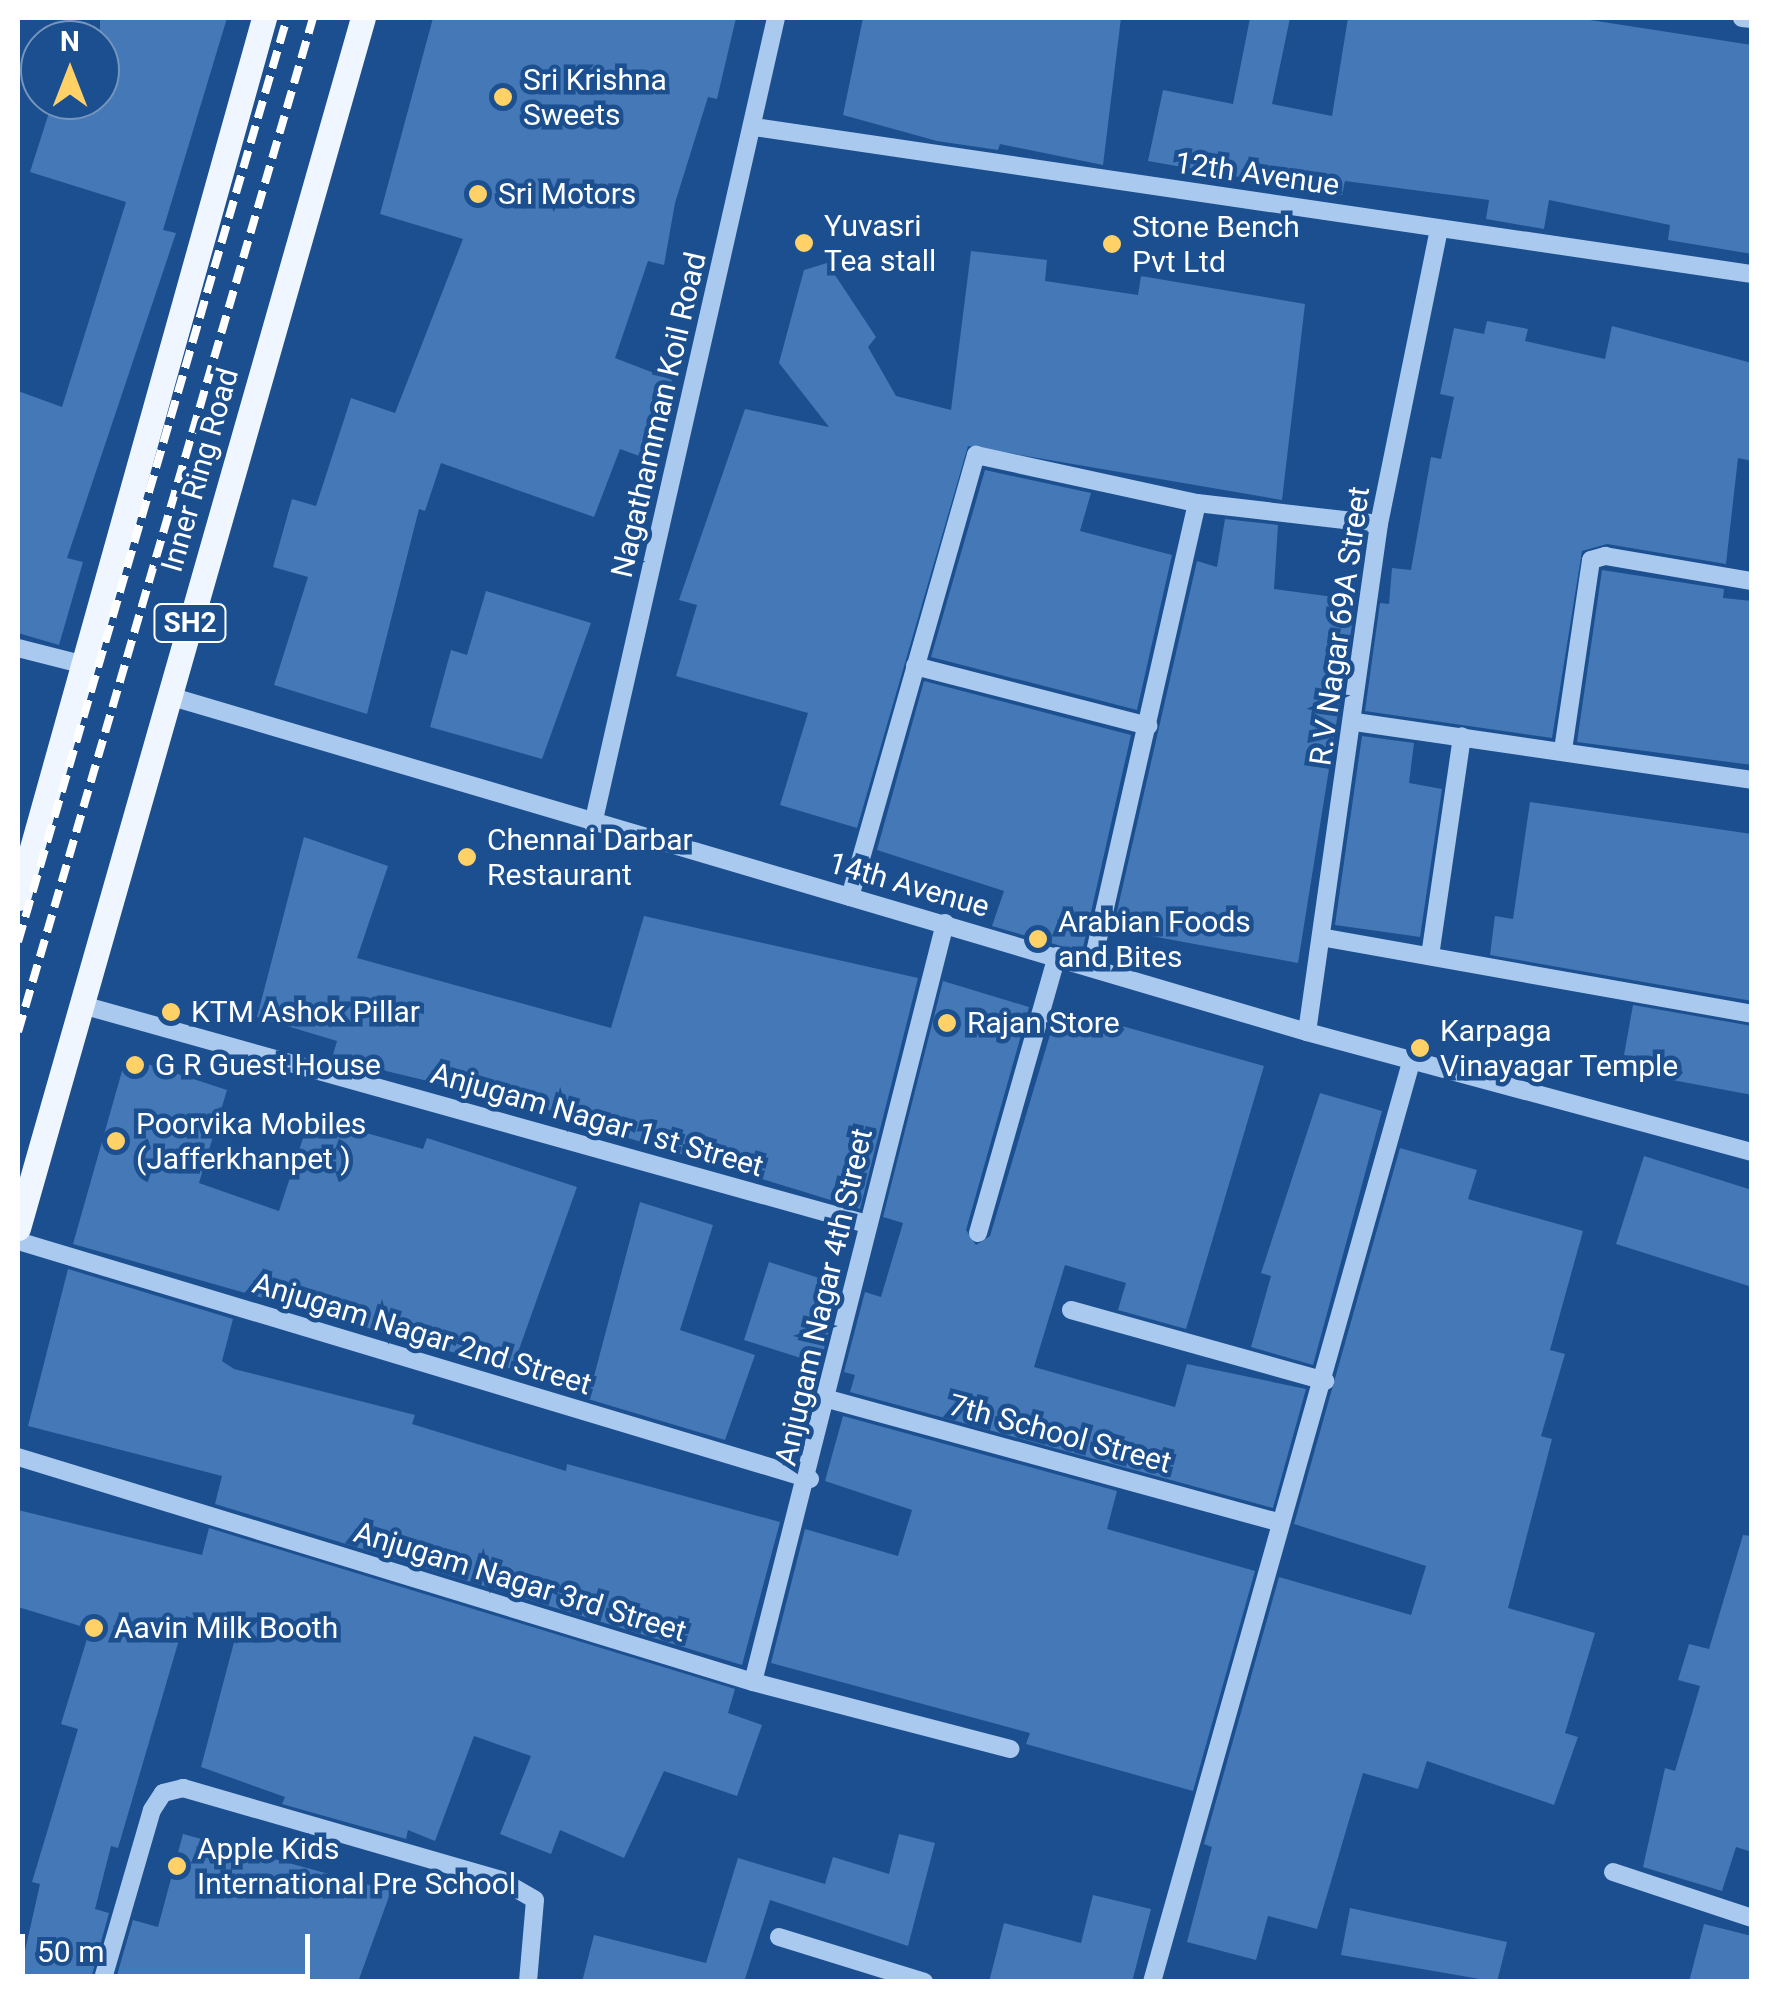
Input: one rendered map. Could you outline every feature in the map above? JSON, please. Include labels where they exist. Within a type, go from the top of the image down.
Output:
[{"type":"main road","name":"Inner Ring Road","points":[[18,898],[264,18]]},
{"type":"main road","name":"Inner Ring Road","points":[[18,1228],[363,18]]},
{"type":"street","name":"Nagathamman Koil Road","points":[[592,824],[776,18]]},
{"type":"street","points":[[1742,18],[1752,19]]},
{"type":"street","name":"12th Avenue","points":[[754,127],[1752,274]]},
{"type":"street","name":"R.V Nagar 69A Street","points":[[1307,1032],[1326,938],[1379,524],[1439,229]]},
{"type":"street","points":[[850,897],[976,454],[1197,503],[1379,524]]},
{"type":"street","points":[[1092,964],[1197,503]]},
{"type":"street","points":[[1563,750],[1590,560],[1605,556],[1752,581]]},
{"type":"street","points":[[18,648],[81,664]]},
{"type":"street","points":[[914,666],[1148,726]]},
{"type":"street","name":"14th Avenue","points":[[170,696],[592,824],[1092,964],[1307,1032],[1752,1152]]},
{"type":"street","points":[[1355,722],[1752,780]]},
{"type":"street","points":[[1430,956],[1462,736]]},
{"type":"street","name":"Anjugam Nagar 4th Street","points":[[753,1682],[810,1480],[867,1224],[945,923]]},
{"type":"street","points":[[1326,938],[1752,1014]]},
{"type":"street","points":[[978,1233],[1057,956]]},
{"type":"street","name":"Anjugam Nagar 1st Street","points":[[82,1006],[867,1224]]},
{"type":"street","points":[[1152,1982],[1277,1522],[1324,1381],[1412,1059]]},
{"type":"street","name":"Anjugam Nagar 2nd Street","points":[[18,1241],[810,1480]]},
{"type":"street","points":[[1070,1310],[1324,1381]]},
{"type":"street","name":"7th School Street","points":[[828,1399],[1277,1522]]},
{"type":"street","name":"Anjugam Nagar 3rd Street","points":[[18,1457],[753,1682],[1010,1749]]},
{"type":"street","points":[[102,1982],[152,1810],[163,1793],[182,1788],[501,1880],[535,1900],[528,1982]]},
{"type":"street","points":[[1612,1872],[1752,1918]]},
{"type":"street","points":[[779,1937],[924,1982]]},
{"type":"building","points":[[227,18],[163,230],[176,233],[67,558],[83,562],[59,645],[18,633],[18,391],[62,407],[126,202],[30,172],[47,120],[120,120],[120,20],[100,20]]},
{"type":"building","points":[[433,18],[736,18],[717,99],[708,97],[675,203],[664,265],[648,261],[615,358],[672,380],[642,457],[620,449],[594,517],[441,463],[425,511],[419,509],[367,714],[274,685],[308,577],[273,567],[292,499],[316,506],[351,398],[395,413],[463,239],[380,214]]},
{"type":"building","points":[[863,18],[1121,18],[1103,165],[1000,144],[998,150],[937,141],[843,115]]},
{"type":"building","points":[[1250,18],[1290,18],[1272,104],[1332,116],[1348,18],[1577,18],[1752,45],[1752,254],[1668,240],[1670,225],[1549,200],[1544,229],[1486,219],[1489,200],[1345,181],[1342,195],[1148,161],[1163,90],[1233,104]]},
{"type":"building","points":[[971,251],[1047,260],[1045,281],[1138,295],[1141,276],[1305,304],[1282,500],[968,446],[857,828],[780,805],[808,713],[676,676],[697,605],[679,600],[745,409],[829,427],[779,363],[804,270],[827,263],[876,337],[868,347],[896,396],[951,410]]},
{"type":"building","points":[[1487,321],[1528,329],[1525,341],[1605,359],[1612,326],[1752,363],[1752,461],[1738,458],[1726,564],[1607,544],[1582,551],[1552,738],[1365,711],[1380,603],[1389,604],[1392,568],[1411,570],[1431,457],[1441,459],[1454,397],[1440,394],[1454,328],[1484,334]]},
{"type":"building","points":[[985,470],[1091,493],[1080,531],[1172,555],[1137,710],[931,657]]},
{"type":"building","points":[[1225,519],[1278,525],[1274,589],[1356,600],[1298,963],[1113,929],[1197,561],[1217,567]]},
{"type":"building","points":[[1602,570],[1724,589],[1723,598],[1752,601],[1752,765],[1577,742]]},
{"type":"building","points":[[486,591],[591,623],[542,759],[430,727],[451,650],[467,655]]},
{"type":"building","points":[[924,681],[1131,735],[1082,952],[992,926],[1004,891],[877,850]]},
{"type":"building","points":[[1362,736],[1414,743],[1409,783],[1442,789],[1420,937],[1335,925]]},
{"type":"building","points":[[1530,802],[1752,834],[1752,1001],[1490,955],[1495,916],[1513,919]]},
{"type":"building","points":[[304,837],[388,866],[357,958],[611,1028],[644,916],[918,978],[860,1209],[589,1126],[590,1120],[332,1058],[337,1041],[257,1017]]},
{"type":"building","points":[[943,981],[1029,1007],[966,1230],[976,1245],[990,1236],[1058,1008],[1264,1066],[1186,1329],[1118,1310],[1126,1283],[1065,1265],[1034,1367],[1175,1407],[1187,1364],[1306,1389],[1273,1508],[850,1392],[855,1375],[844,1372],[865,1292],[881,1297],[903,1223],[883,1217]]},
{"type":"building","points":[[1633,1005],[1752,1026],[1752,1095],[1635,1073],[1638,1057],[1624,1055]]},
{"type":"building","points":[[126,1057],[227,1090],[199,1183],[279,1211],[310,1117],[423,1149],[427,1138],[577,1187],[512,1369],[73,1244]]},
{"type":"building","points":[[1320,1093],[1382,1111],[1313,1365],[1251,1347],[1271,1276],[1261,1273]]},
{"type":"building","points":[[1400,1148],[1477,1170],[1468,1199],[1583,1231],[1550,1350],[1565,1354],[1541,1436],[1552,1439],[1508,1608],[1595,1633],[1565,1733],[1578,1737],[1554,1805],[1427,1761],[1418,1789],[1363,1773],[1317,1929],[1268,1916],[1256,1960],[1187,1942],[1212,1847],[1204,1844],[1279,1577],[1411,1615],[1426,1566],[1294,1524]]},
{"type":"building","points":[[1644,1156],[1752,1190],[1752,1287],[1616,1244]]},
{"type":"building","points":[[640,1202],[713,1225],[680,1330],[755,1355],[725,1440],[588,1399]]},
{"type":"building","points":[[769,1262],[841,1285],[820,1364],[744,1340]]},
{"type":"building","points":[[68,1269],[233,1319],[222,1361],[234,1369],[415,1415],[412,1424],[566,1471],[567,1464],[780,1522],[742,1665],[215,1504],[222,1476],[28,1426]]},
{"type":"building","points":[[843,1416],[1117,1491],[1107,1529],[1255,1571],[1193,1791],[1026,1744],[1030,1733],[771,1663],[805,1529],[898,1556],[912,1510],[825,1481]]},
{"type":"building","points":[[18,1510],[202,1555],[209,1528],[735,1689],[728,1713],[762,1725],[737,1796],[664,1771],[624,1858],[560,1830],[551,1854],[500,1834],[531,1756],[474,1736],[435,1841],[408,1830],[406,1839],[282,1804],[285,1797],[201,1767],[237,1631],[186,1616],[118,1848],[111,1846],[95,1909],[109,1913],[90,1982],[18,1982],[40,1884],[32,1882],[78,1729],[61,1724],[90,1629],[18,1607]]},
{"type":"building","points":[[1743,1535],[1752,1536],[1752,1852],[1736,1847],[1722,1891],[1643,1867],[1665,1768],[1675,1771],[1700,1686],[1678,1680],[1689,1644],[1709,1649]]},
{"type":"building","points":[[183,1834],[391,1891],[358,1982],[115,1982],[133,1920],[158,1927]]},
{"type":"building","points":[[899,1834],[935,1843],[908,1946],[770,1900],[744,1982],[582,1982],[594,1935],[706,1963],[738,1858],[825,1884],[833,1857],[889,1874]]},
{"type":"building","points":[[1093,1895],[1151,1909],[1132,1982],[989,1982],[1004,1923],[1081,1943]]},
{"type":"building","points":[[1350,1908],[1507,1942],[1497,1982],[1341,1955]]},
{"type":"building","points":[[1704,1924],[1752,1936],[1752,1982],[1689,1982]]},
{"type":"railway","points":[[18,942],[287,18]]},
{"type":"railway","points":[[18,1032],[313,18]]},
{"type":"place","name":"Sri Krishna Sweets","points":[[503,97]]},
{"type":"place","name":"Sri Motors","points":[[478,194]]},
{"type":"place","name":"Yuvasri Tea stall","points":[[804,243]]},
{"type":"place","name":"Stone Bench Pvt Ltd","points":[[1112,244]]},
{"type":"place","name":"Chennai Darbar Restaurant","points":[[467,857]]},
{"type":"place","name":"Arabian Foods and Bites","points":[[1038,939]]},
{"type":"place","name":"KTM Ashok Pillar","points":[[171,1012]]},
{"type":"place","name":"Rajan Store","points":[[947,1023]]},
{"type":"place","name":"Karpaga Vinayagar Temple","points":[[1420,1048]]},
{"type":"place","name":"G R Guest House","points":[[135,1065]]},
{"type":"place","name":"Poorvika Mobiles (Jafferkhanpet )","points":[[116,1141]]},
{"type":"place","name":"Aavin Milk Booth","points":[[94,1628]]},
{"type":"place","name":"Apple Kids International Pre School","points":[[177,1866]]}]
